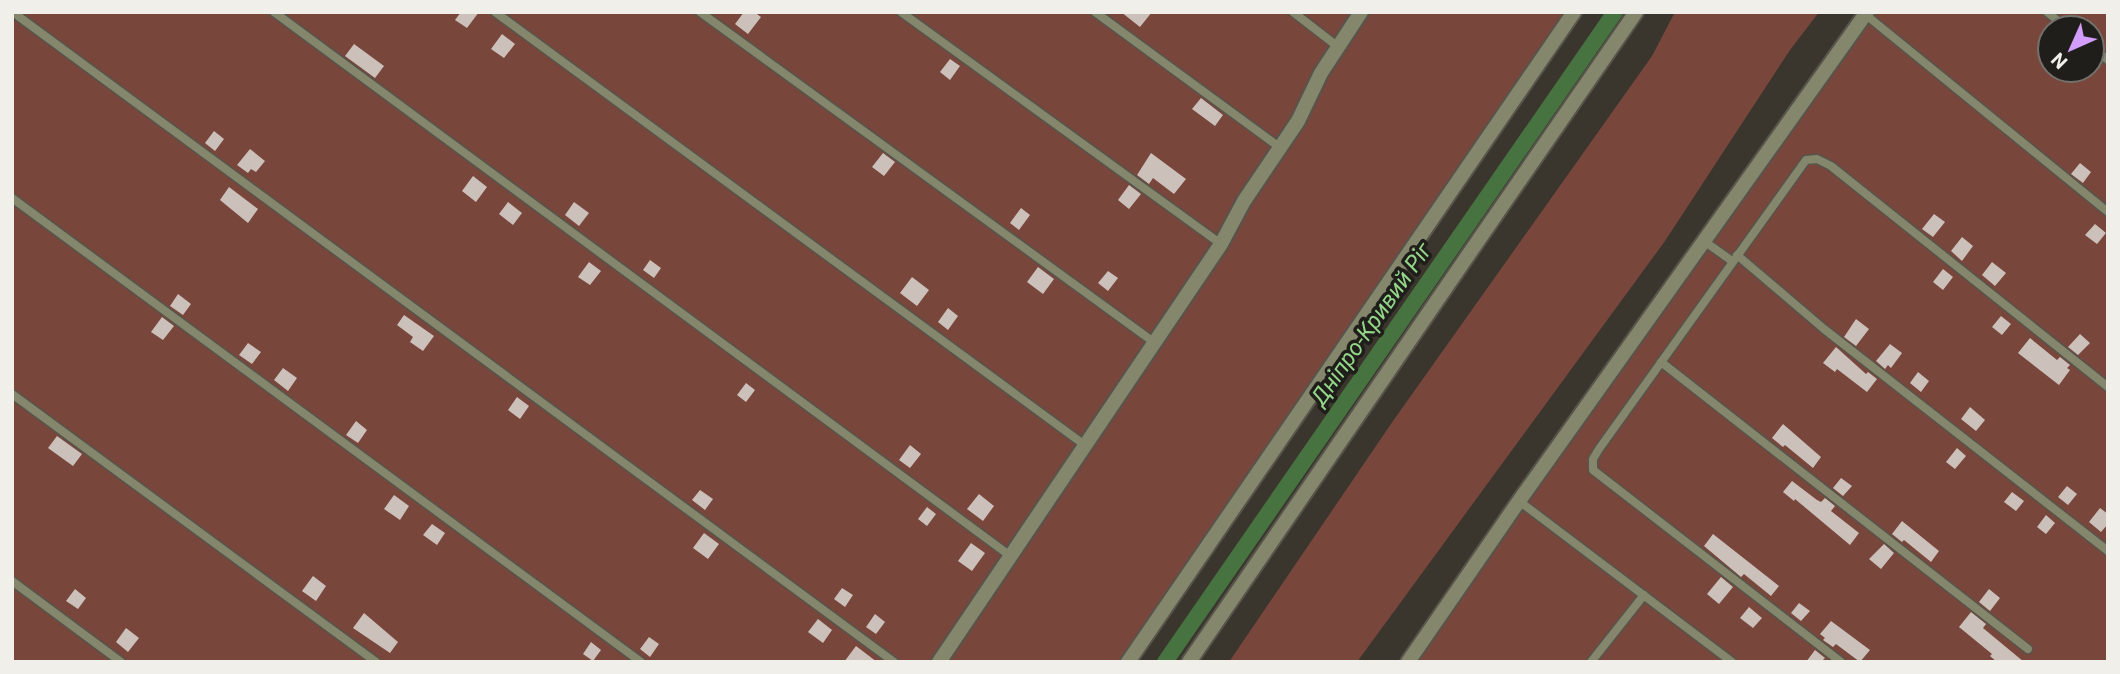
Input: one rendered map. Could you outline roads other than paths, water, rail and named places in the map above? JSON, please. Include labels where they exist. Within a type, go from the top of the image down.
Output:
[{"type":"street","points":[[939,662],[1221,244],[1244,201],[1282,149],[1337,46],[1361,12]]},
{"type":"street","points":[[1128,662],[1574,12]]},
{"type":"street","points":[[1189,662],[1636,12]]},
{"type":"street","points":[[1408,662],[1866,13]]},
{"type":"lane","points":[[274,12],[1009,555]]},
{"type":"lane","points":[[495,12],[1086,446]]},
{"type":"lane","points":[[700,12],[1156,342]]},
{"type":"lane","points":[[901,12],[1221,244]]},
{"type":"lane","points":[[1095,12],[1282,149]]},
{"type":"lane","points":[[1293,12],[1337,46]]},
{"type":"lane","points":[[1866,13],[2108,212]]},
{"type":"lane","points":[[17,17],[894,662]]},
{"type":"lane","points":[[1841,662],[1593,470],[1593,459],[1599,449],[1806,160],[1817,159],[1831,166],[2108,387]]},
{"type":"lane","points":[[12,198],[641,662]]},
{"type":"lane","points":[[1704,241],[1735,258],[2108,551]]},
{"type":"lane","points":[[1661,362],[2028,649]]},
{"type":"lane","points":[[12,394],[376,662]]},
{"type":"lane","points":[[1520,501],[1732,662]]},
{"type":"lane","points":[[12,582],[121,662]]},
{"type":"lane","points":[[1591,662],[1644,595]]},
{"type":"waterway","name":"Дніпро-Кривий Ріг","points":[[1165,662],[1615,12]]}]
